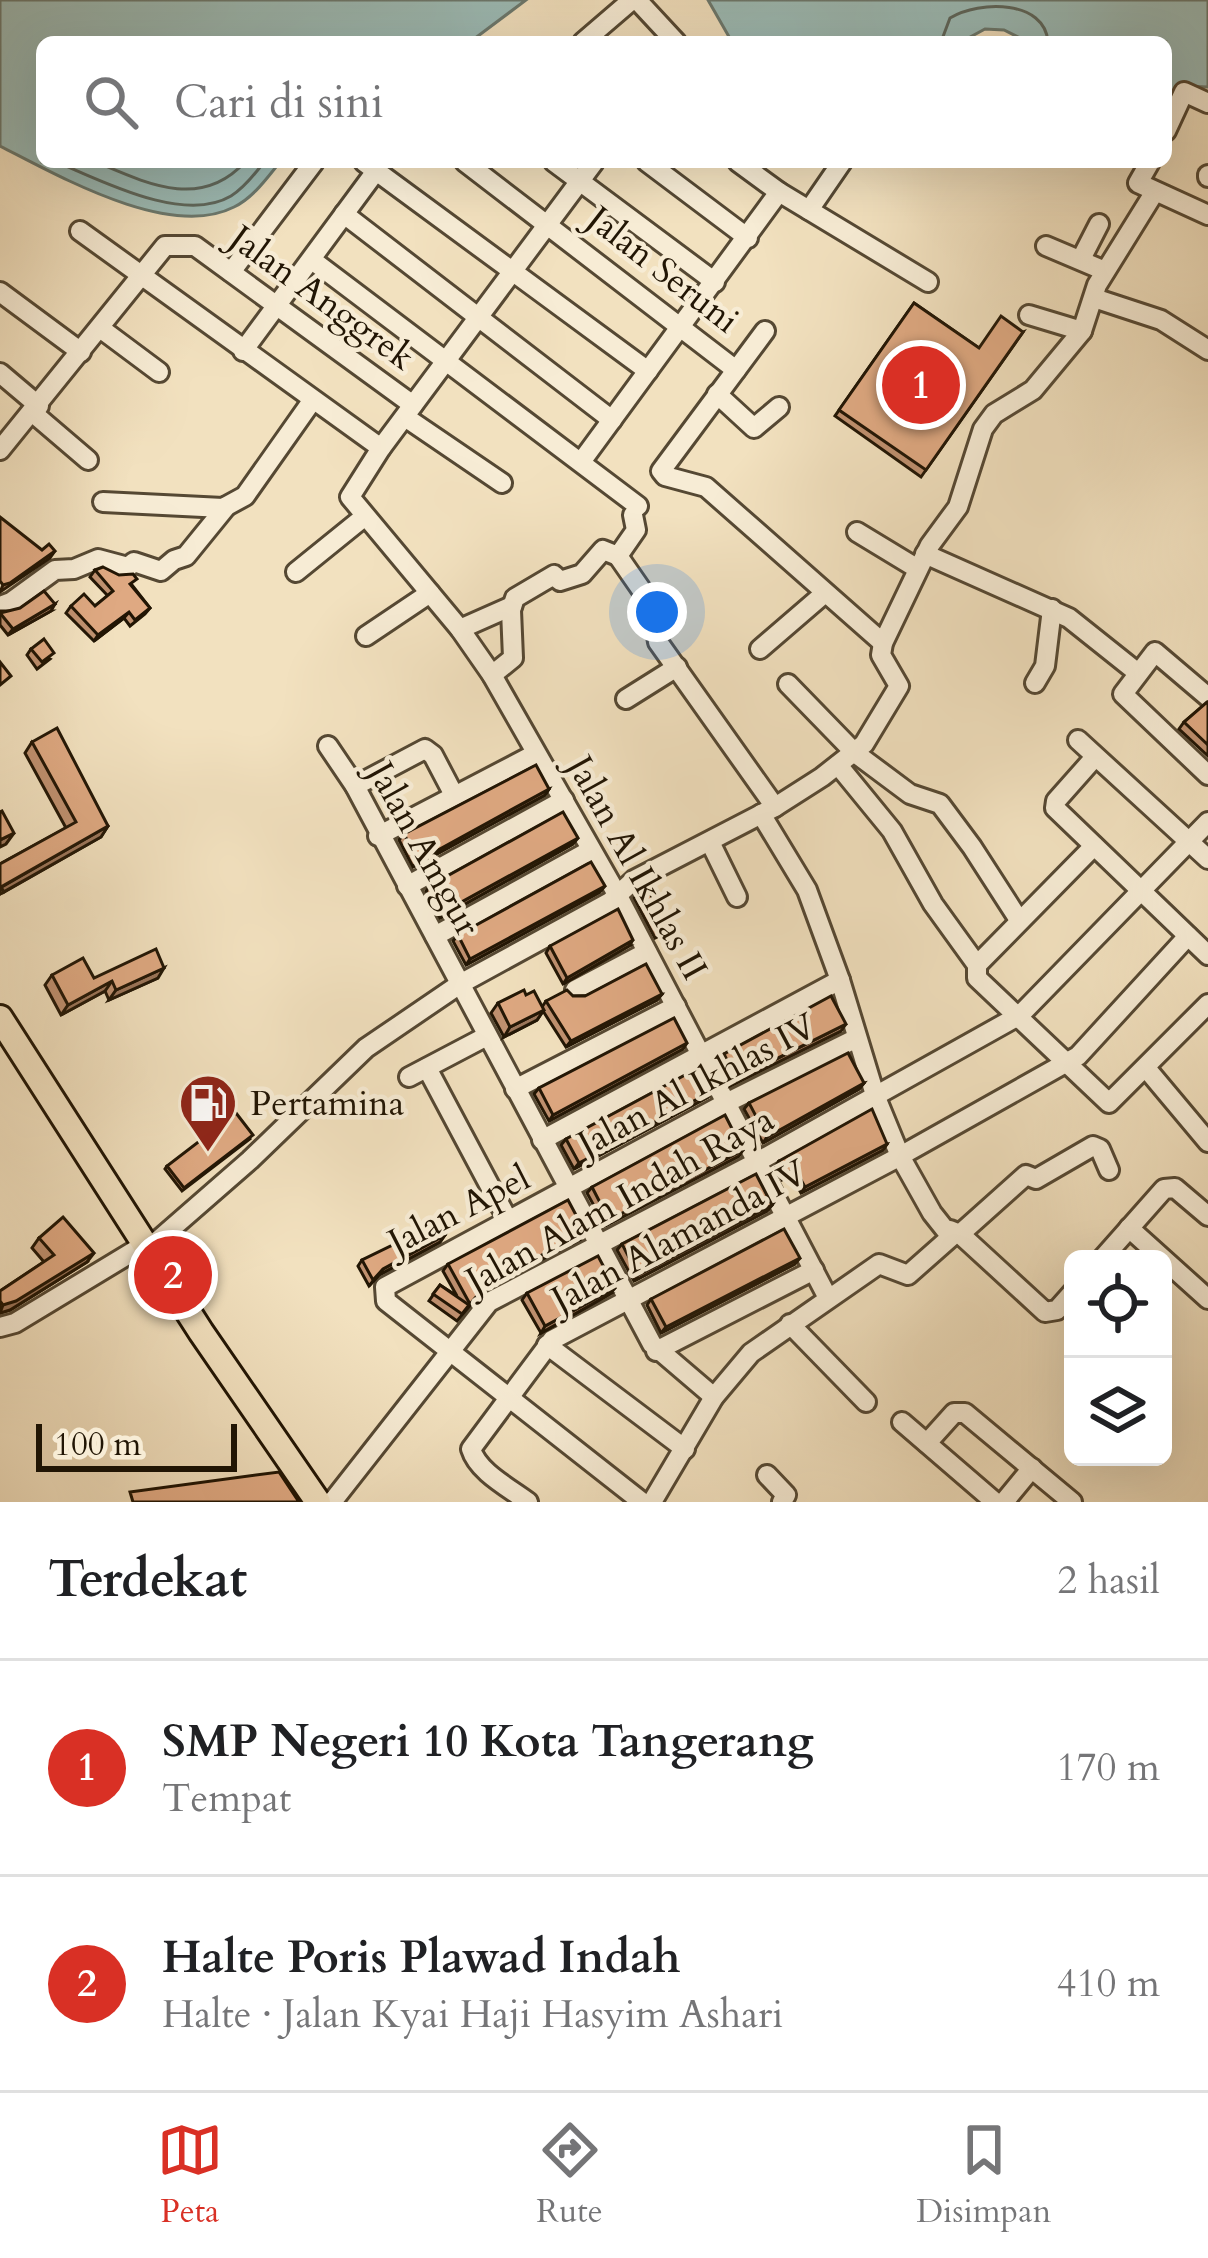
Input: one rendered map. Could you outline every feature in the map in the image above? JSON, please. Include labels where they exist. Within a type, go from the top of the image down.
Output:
[{"type":"main road","points":[[0,1018],[105,1195]]},
{"type":"main road","points":[[0,1048],[105,1195],[302,1502]]},
{"type":"main road","points":[[196,1335],[318,1502]]},
{"type":"street","points":[[591,36],[634,0],[670,36]]},
{"type":"street","points":[[1172,118],[1184,92],[1208,104]]},
{"type":"street","points":[[231,272],[309,168]]},
{"type":"street","points":[[243,351],[344,214],[369,168]]},
{"type":"street","points":[[371,168],[648,371]]},
{"type":"street","name":"Jalan Seruni","points":[[473,168],[736,370]]},
{"type":"street","points":[[562,168],[716,282]]},
{"type":"street","points":[[80,231],[381,448],[590,168]]},
{"type":"street","points":[[655,168],[748,238]]},
{"type":"street","points":[[746,168],[928,282]]},
{"type":"street","points":[[809,210],[838,168]]},
{"type":"street","points":[[1147,168],[1138,183],[1208,215]]},
{"type":"street","points":[[581,462],[779,192]]},
{"type":"street","points":[[0,1327],[15,1323],[141,1250],[265,1147],[366,1048],[460,985],[618,896],[634,880],[710,842],[855,752],[897,694],[896,678],[881,655],[883,643],[922,562],[958,507],[979,436],[988,421],[1033,390],[1082,331],[1105,271],[1154,194]]},
{"type":"street","points":[[344,214],[612,420]]},
{"type":"street","points":[[1082,259],[1099,224]]},
{"type":"street","name":"Jalan Anggrek","points":[[140,275],[162,247],[192,245],[278,306],[502,483]]},
{"type":"street","points":[[1046,246],[1105,271]]},
{"type":"street","points":[[312,260],[581,462],[635,511],[636,530],[618,556]]},
{"type":"street","points":[[0,449],[36,410],[140,275]]},
{"type":"street","points":[[0,292],[81,352]]},
{"type":"street","points":[[1094,298],[1161,320],[1208,350]]},
{"type":"street","points":[[1029,315],[1082,331]]},
{"type":"street","points":[[100,328],[159,372]]},
{"type":"street","points":[[765,331],[661,471],[706,488],[883,643]]},
{"type":"street","points":[[0,373],[88,460]]},
{"type":"street","points":[[718,394],[754,428],[779,407]]},
{"type":"street","points":[[0,606],[55,570],[98,559],[128,567],[134,562],[161,572],[186,556],[225,508],[244,496],[312,401]]},
{"type":"street","name":"Jalan Al Ikhlas II","points":[[381,448],[350,496],[493,675],[618,896],[828,1298]]},
{"type":"street","points":[[103,502],[225,508]]},
{"type":"street","points":[[296,572],[364,517]]},
{"type":"street","points":[[857,532],[922,562],[1052,609],[1084,627],[1138,673]]},
{"type":"street","points":[[493,675],[514,654],[514,598],[554,575],[560,581],[582,574],[603,550],[618,556],[661,618],[656,636],[768,806],[807,890],[875,1095],[900,1156],[932,1213],[1045,1312],[1057,1310],[1064,1302]]},
{"type":"street","points":[[367,637],[430,593]]},
{"type":"street","points":[[760,649],[825,593]]},
{"type":"street","points":[[460,629],[512,606]]},
{"type":"street","points":[[1035,683],[1045,666],[1052,609]]},
{"type":"street","points":[[1208,697],[1158,652],[1123,694],[1208,775]]},
{"type":"street","points":[[626,699],[677,668]]},
{"type":"street","points":[[788,684],[855,752],[910,794],[940,804],[1019,920]]},
{"type":"street","points":[[1078,740],[1208,859]]},
{"type":"street","name":"Jalan Amgur","points":[[328,746],[356,786],[378,836],[656,1351]]},
{"type":"street","points":[[356,786],[425,749],[454,795]]},
{"type":"street","points":[[378,836],[535,754]]},
{"type":"street","points":[[1095,757],[1054,804],[1208,955]]},
{"type":"street","points":[[838,765],[892,830],[976,970],[1109,1103],[1208,1004]]},
{"type":"street","points":[[406,886],[564,800]]},
{"type":"street","name":"Jalan Alam Indah Raya","points":[[332,1502],[489,1302],[757,1162],[1020,1015],[1208,822]]},
{"type":"street","points":[[710,842],[737,897]]},
{"type":"street","points":[[976,970],[1094,846]]},
{"type":"street","points":[[435,936],[591,850]]},
{"type":"street","name":"Jalan Alamanda IV","points":[[528,1502],[471,1456],[474,1441],[547,1345],[1078,1056],[1188,936]]},
{"type":"street","points":[[575,990],[647,952]]},
{"type":"street","points":[[542,1140],[840,980]]},
{"type":"street","points":[[515,1089],[676,1006]]},
{"type":"street","points":[[487,1036],[418,1073],[509,1222]]},
{"type":"street","name":"Jalan Al Ikhlas IV","points":[[569,1190],[857,1038]]},
{"type":"street","points":[[1146,1068],[1208,1142]]},
{"type":"street","points":[[652,1502],[714,1396],[752,1353],[790,1324],[879,1264],[908,1275],[1027,1175],[1036,1179],[1093,1146],[1100,1148],[1109,1170]]},
{"type":"street","points":[[1110,1250],[1170,1187],[1208,1216]]},
{"type":"street","name":"Jalan Apel","points":[[449,1350],[386,1301],[383,1291],[389,1283],[569,1190]]},
{"type":"street","points":[[1129,1228],[1208,1298]]},
{"type":"street","points":[[714,1396],[656,1351],[814,1270]]},
{"type":"street","points":[[790,1324],[866,1402]]},
{"type":"street","points":[[547,1345],[685,1449]]},
{"type":"street","points":[[449,1350],[642,1502]]},
{"type":"street","points":[[927,1443],[954,1414],[965,1413],[1072,1502]]},
{"type":"street","points":[[902,1422],[1000,1502],[1032,1468]]},
{"type":"street","points":[[766,1475],[786,1495],[782,1502]]},
{"type":"water","points":[[0,0],[526,0],[478,36],[36,36],[36,165],[0,146]]},
{"type":"water","points":[[708,0],[1208,0],[1208,87],[1186,86],[1172,106],[1172,36],[1016,36],[985,29],[972,36],[729,36]]},
{"type":"water","points":[[42,168],[275,168],[234,207],[208,215],[179,216],[115,200]]},
{"type":"building","points":[[914,303],[979,348],[1001,316],[1023,332],[926,470],[839,410]]},
{"type":"building","points":[[0,517],[42,550],[49,544],[55,551],[3,585],[0,581]]},
{"type":"building","points":[[103,567],[119,575],[133,574],[137,579],[130,584],[150,608],[135,620],[129,612],[98,635],[71,606],[84,594],[95,606],[113,591],[95,570]]},
{"type":"building","points":[[44,591],[55,604],[13,629],[0,613],[20,608]]},
{"type":"building","points":[[44,639],[54,653],[42,662],[31,649]]},
{"type":"building","points":[[0,662],[11,676],[0,685]]},
{"type":"building","points":[[1208,702],[1208,745],[1184,722]]},
{"type":"building","points":[[57,728],[108,826],[1,887],[4,892],[0,894],[0,864],[76,822],[32,742]]},
{"type":"building","points":[[536,765],[549,789],[418,861],[404,834]]},
{"type":"building","points":[[0,812],[14,833],[0,840]]},
{"type":"building","points":[[563,812],[578,838],[445,911],[431,885]]},
{"type":"building","points":[[591,862],[605,886],[470,959],[458,935]]},
{"type":"building","points":[[646,886],[668,927],[660,932],[639,892]]},
{"type":"building","points":[[618,909],[633,940],[567,978],[550,946]]},
{"type":"building","points":[[156,949],[164,968],[116,990],[112,981],[68,1005],[52,975],[83,958],[94,978]]},
{"type":"building","points":[[646,964],[662,994],[571,1041],[546,1001],[567,990],[573,996],[585,996]]},
{"type":"building","points":[[524,990],[526,995],[534,991],[544,1010],[510,1027],[498,1003]]},
{"type":"building","points":[[831,996],[846,1024],[736,1079],[724,1054]]},
{"type":"building","points":[[674,1018],[687,1043],[553,1115],[539,1088]]},
{"type":"building","points":[[848,1053],[864,1083],[767,1137],[749,1103]]},
{"type":"building","points":[[700,1067],[712,1091],[579,1163],[566,1139]]},
{"type":"building","points":[[872,1109],[887,1144],[805,1187],[795,1169],[786,1174],[779,1161]]},
{"type":"building","name":"Pertamina","points":[[236,1113],[253,1135],[184,1188],[167,1166]]},
{"type":"building","points":[[725,1115],[743,1150],[609,1220],[592,1187]]},
{"type":"building","points":[[756,1174],[772,1205],[638,1275],[622,1244]]},
{"type":"building","points":[[568,1200],[585,1232],[487,1284],[470,1304],[448,1264]]},
{"type":"building","points":[[63,1217],[94,1253],[3,1305],[0,1291],[54,1255],[39,1238]]},
{"type":"building","points":[[438,1223],[445,1235],[383,1269],[373,1280],[362,1260]]},
{"type":"building","points":[[784,1229],[800,1258],[666,1327],[651,1299]]},
{"type":"building","points":[[598,1256],[615,1288],[545,1326],[527,1293]]},
{"type":"building","points":[[440,1285],[469,1305],[462,1314],[433,1294]]},
{"type":"building","points":[[279,1472],[299,1502],[133,1502],[130,1492]]},
{"type":"place","name":"SMP Negeri 10 Kota Tangerang","points":[[921,385]]},
{"type":"place","name":"Pertamina","points":[[208,1154]]},
{"type":"place","name":"Halte Poris Plawad Indah","points":[[173,1275]]}]
